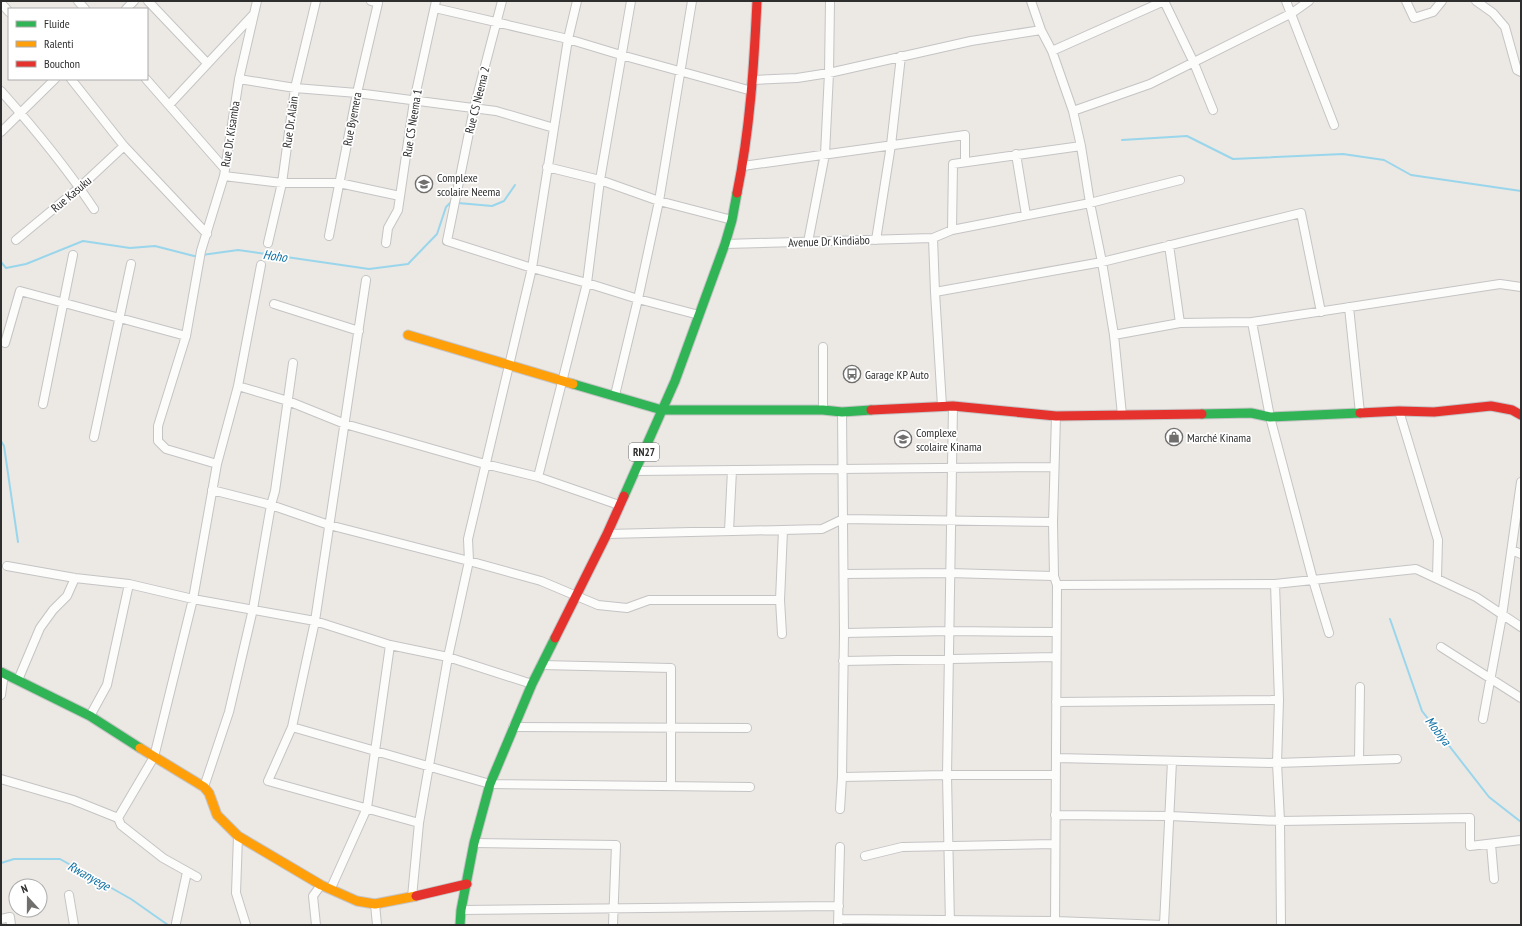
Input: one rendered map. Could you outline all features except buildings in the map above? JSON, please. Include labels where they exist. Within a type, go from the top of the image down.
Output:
[{"type":"street","points":[[148,1],[207,63]]},
{"type":"street","name":"Rue Dr. Kisamba","points":[[217,464],[166,449],[158,441],[158,426],[186,336],[201,251],[224,172],[239,79],[257,1]]},
{"type":"street","name":"Rue Dr. Alain","points":[[268,243],[282,183],[295,88],[316,1]]},
{"type":"street","name":"Rue CS Neema 2","points":[[502,1],[474,108],[447,241],[532,268]]},
{"type":"street","points":[[412,897],[419,823],[448,657],[469,560],[468,539],[532,268],[568,39],[577,1]]},
{"type":"street","points":[[538,477],[587,282],[600,180],[631,1]]},
{"type":"street","points":[[615,395],[659,201],[692,1]]},
{"type":"street","name":"RN27","points":[[460,925],[461,910],[474,843],[490,784],[532,684],[606,534],[675,381],[725,244],[732,220],[742,166],[752,91],[757,1]]},
{"type":"street","points":[[808,242],[825,154],[829,73],[830,1]]},
{"type":"street","points":[[1031,1],[1041,30],[1052,51],[1073,111],[1081,146],[1114,335],[1122,414]]},
{"type":"street","points":[[1052,51],[1164,1],[1194,63],[1213,110]]},
{"type":"street","points":[[1286,1],[1292,13],[1334,125]]},
{"type":"street","points":[[1073,111],[1150,84],[1292,13],[1309,1]]},
{"type":"street","points":[[1406,1],[1414,18],[1433,12],[1442,1]]},
{"type":"street","points":[[1476,1],[1493,13],[1505,27],[1517,70],[1521,72]]},
{"type":"street","name":"Rue Byemera","points":[[329,236],[374,2]]},
{"type":"street","points":[[1,3],[8,11]]},
{"type":"street","points":[[436,5],[497,22],[568,39],[621,56],[752,91]]},
{"type":"street","name":"Rue CS Neema 1","points":[[386,243],[388,228],[398,210],[414,101],[436,5]]},
{"type":"street","name":"Rue Dr. Kisamba","points":[[169,105],[253,14]]},
{"type":"street","points":[[753,80],[797,78],[829,73],[971,41],[1041,30]]},
{"type":"street","points":[[876,240],[891,145],[901,56]]},
{"type":"street","points":[[239,79],[295,88],[357,93],[496,111],[554,128]]},
{"type":"street","points":[[1,132],[54,80]]},
{"type":"street","points":[[72,80],[124,146],[207,234]]},
{"type":"street","points":[[147,80],[224,172],[282,183],[339,184],[400,196]]},
{"type":"street","points":[[1,91],[21,113],[80,187],[94,209]]},
{"type":"street","points":[[742,166],[965,135],[964,162]]},
{"type":"street","name":"Rue Kasuku","points":[[16,240],[80,187],[124,146]]},
{"type":"street","points":[[952,230],[953,164],[1081,146]]},
{"type":"street","points":[[1016,154],[1026,215]]},
{"type":"street","points":[[548,167],[600,180],[659,201],[732,220]]},
{"type":"street","points":[[942,406],[933,238],[952,230],[1090,203],[1180,180]]},
{"type":"street","points":[[935,292],[1102,262],[1301,212],[1321,312]]},
{"type":"street","name":"Avenue Dr Kindiabo","points":[[725,244],[933,238]]},
{"type":"street","points":[[1169,245],[1180,323]]},
{"type":"street","points":[[43,404],[73,255]]},
{"type":"street","points":[[94,437],[130,264]]},
{"type":"street","points":[[118,818],[154,757],[193,599],[217,464],[238,386],[262,265]]},
{"type":"street","points":[[532,268],[587,282],[638,299],[699,315]]},
{"type":"street","points":[[366,280],[315,621],[292,727],[268,781],[419,823]]},
{"type":"street","points":[[1114,335],[1180,323],[1252,322],[1500,284],[1521,287]]},
{"type":"street","points":[[5,343],[20,291],[186,336]]},
{"type":"street","points":[[274,304],[359,331]]},
{"type":"street","points":[[1349,307],[1360,413]]},
{"type":"street","points":[[1252,322],[1270,417],[1329,633]]},
{"type":"street","points":[[408,335],[563,379],[662,410],[823,410],[842,412],[953,406],[1056,416],[1251,413],[1270,417],[1399,411],[1434,412],[1491,406],[1512,410],[1521,415]]},
{"type":"street","points":[[823,348],[823,410]]},
{"type":"street","points":[[204,787],[229,712],[253,608],[271,505],[276,491],[293,363]]},
{"type":"street","points":[[238,386],[288,401],[345,424],[485,464],[538,477],[619,505]]},
{"type":"street","points":[[950,922],[947,775],[953,406]]},
{"type":"street","points":[[1399,411],[1438,540],[1437,577]]},
{"type":"street","points":[[840,809],[842,777],[844,633],[842,412]]},
{"type":"street","points":[[1055,923],[1057,585],[1054,576],[1053,522],[1056,416]]},
{"type":"street","points":[[635,471],[1054,467]]},
{"type":"street","points":[[729,531],[732,470]]},
{"type":"street","points":[[1484,719],[1502,616],[1521,482]]},
{"type":"street","points":[[212,490],[271,505],[329,525],[469,560],[541,581],[598,605],[627,608],[649,600],[780,600]]},
{"type":"street","points":[[606,534],[822,529],[843,519],[1053,522]]},
{"type":"street","points":[[782,634],[780,600],[783,530]]},
{"type":"street","points":[[1512,550],[1521,554]]},
{"type":"street","points":[[7,566],[74,578],[129,584],[193,599],[253,608],[315,621],[390,644],[448,657],[532,684]]},
{"type":"street","points":[[1057,585],[1275,584],[1416,568],[1476,597],[1502,616],[1521,627]]},
{"type":"street","points":[[844,574],[950,573],[1054,576]]},
{"type":"street","points":[[18,680],[40,628],[53,610],[67,596],[74,578]]},
{"type":"street","points":[[90,716],[107,685],[129,584]]},
{"type":"street","points":[[1275,584],[1279,700],[1277,763],[1280,821],[1281,925]]},
{"type":"street","points":[[844,633],[949,631],[1056,632]]},
{"type":"street","points":[[331,888],[366,808],[390,644]]},
{"type":"street","points":[[1441,648],[1521,698]]},
{"type":"street","points":[[843,661],[1056,657]]},
{"type":"street","points":[[541,665],[672,668],[671,786]]},
{"type":"street","points":[[1,695],[3,673],[90,716],[204,787],[209,793],[217,815],[238,836],[320,884],[357,901],[375,904],[467,884]]},
{"type":"street","points":[[1359,760],[1360,687]]},
{"type":"street","points":[[1056,702],[1279,700]]},
{"type":"street","points":[[292,727],[490,784],[750,787]]},
{"type":"street","points":[[513,727],[747,728]]},
{"type":"street","points":[[1056,758],[1277,763],[1397,759]]},
{"type":"street","points":[[840,847],[839,922],[1164,925],[1172,761]]},
{"type":"street","points":[[842,777],[1056,775]]},
{"type":"street","points":[[1,778],[73,800],[118,818],[121,825],[163,858],[197,877]]},
{"type":"street","points":[[1056,815],[1170,816],[1280,821],[1470,818],[1470,846],[1521,840]]},
{"type":"street","points":[[238,836],[236,893],[246,925]]},
{"type":"street","points":[[474,843],[616,845],[613,925]]},
{"type":"street","points":[[865,856],[902,847],[1055,844]]},
{"type":"street","points":[[1491,844],[1494,879]]},
{"type":"street","points":[[176,923],[188,872]]},
{"type":"street","points":[[316,925],[313,896],[320,884]]},
{"type":"street","points":[[68,895],[74,925]]},
{"type":"street","points":[[375,904],[377,925]]},
{"type":"street","points":[[461,910],[839,906]]},
{"type":"street","points":[[1,919],[10,917],[11,925]]},
{"type":"waterway","points":[[1122,140],[1187,136],[1233,159],[1343,154],[1384,160],[1411,175],[1521,191]]},
{"type":"waterway","name":"Hoho","points":[[458,203],[492,206],[504,201],[515,185]]},
{"type":"waterway","name":"Hoho","points":[[202,255],[238,250],[369,269],[408,264],[437,234],[446,207],[451,202]]},
{"type":"waterway","name":"Hoho","points":[[1,262],[6,268],[26,264],[83,241],[130,248],[155,246],[198,256]]},
{"type":"waterway","points":[[1,441],[4,446],[18,542]]},
{"type":"waterway","name":"Mobiya","points":[[1390,619],[1422,711],[1489,797],[1521,822]]},
{"type":"waterway","name":"Rwanyege","points":[[1,863],[14,859],[60,859],[131,899],[168,925]]},
{"type":"traffic: fast","points":[[624,496],[675,381],[725,244],[732,220],[737,193]]},
{"type":"traffic: fast","points":[[573,384],[662,410],[823,410],[842,412],[871,410]]},
{"type":"traffic: fast","points":[[1202,414],[1251,413],[1270,417],[1360,413]]},
{"type":"traffic: fast","points":[[460,925],[461,910],[474,843],[490,784],[532,684],[555,638]]},
{"type":"traffic: fast","points":[[1,672],[90,716],[140,748]]},
{"type":"traffic: slow","points":[[408,335],[573,384]]},
{"type":"traffic: slow","points":[[140,748],[204,787],[209,793],[217,815],[238,836],[321,885],[357,901],[375,904],[416,896]]},
{"type":"traffic: jam","points":[[737,193],[748,121],[753,73],[757,1]]},
{"type":"traffic: jam","points":[[871,410],[953,406],[1056,416],[1202,414]]},
{"type":"traffic: jam","points":[[1360,413],[1399,411],[1434,412],[1491,406],[1512,410],[1521,415]]},
{"type":"traffic: jam","points":[[555,638],[607,534],[624,496]]},
{"type":"traffic: jam","points":[[416,896],[467,884]]},
{"type":"place","name":"Complexe scolaire Neema","points":[[424,184]]},
{"type":"place","name":"Garage KP Auto","points":[[852,374]]},
{"type":"place","name":"Marché Kinama","points":[[1174,437]]},
{"type":"place","name":"Complexe scolaire Kinama","points":[[903,439]]}]
